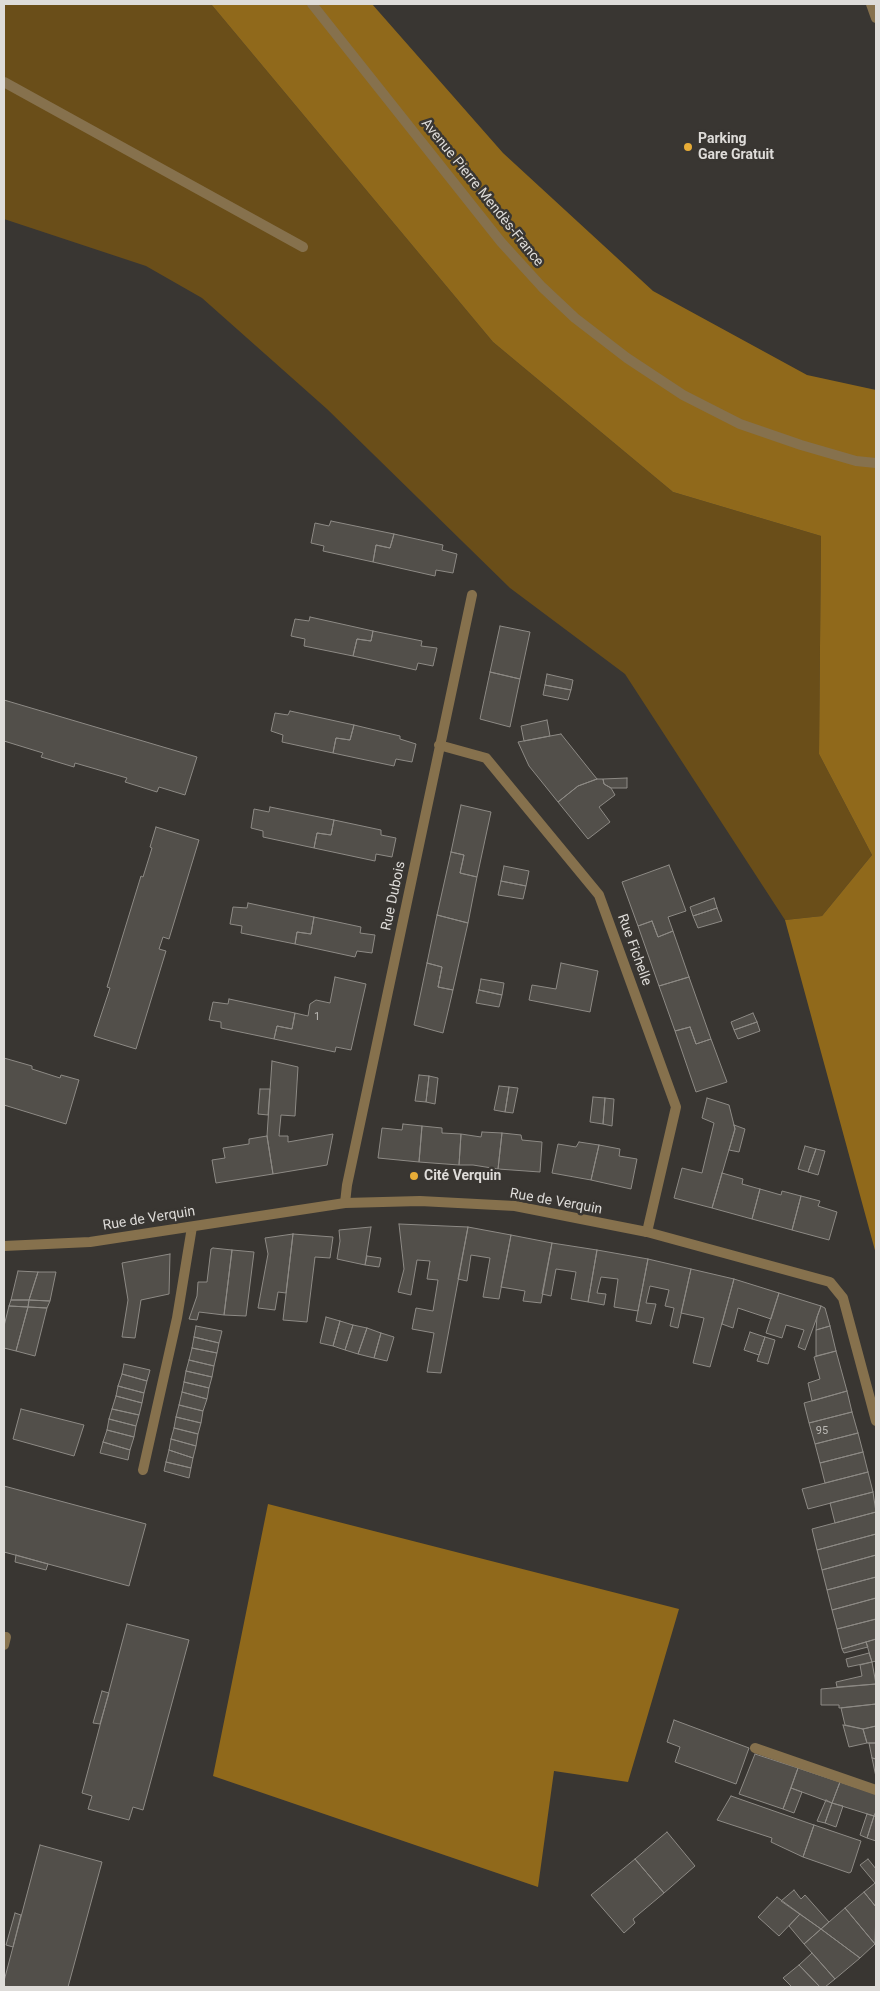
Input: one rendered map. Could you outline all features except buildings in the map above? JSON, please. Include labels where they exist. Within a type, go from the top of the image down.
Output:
[{"type":"street","name":"Avenue Pierre Mendès-France","points":[[312,4],[501,242],[542,287],[575,318],[627,358],[675,390],[740,424],[801,445],[856,461],[876,464]]},
{"type":"street","points":[[871,4],[876,18]]},
{"type":"street","points":[[4,82],[303,247]]},
{"type":"street","name":"Rue Dubois","points":[[345,1203],[349,1175],[472,595]]},
{"type":"street","name":"Rue Fichelle","points":[[439,745],[486,758],[599,895],[676,1107],[647,1232]]},
{"type":"street","name":"Rue de Verquin","points":[[4,1246],[90,1242],[345,1203],[420,1201],[515,1206],[647,1232],[830,1282],[843,1298],[876,1421]]},
{"type":"street","points":[[144,1470],[177,1318],[192,1227]]},
{"type":"street","points":[[4,1637],[6,1637],[4,1645]]},
{"type":"street","points":[[755,1748],[876,1790]]},
{"type":"shaded area","points":[[4,4],[211,4],[493,342],[673,492],[821,536],[819,754],[872,855],[822,916],[785,920],[625,674],[510,588],[327,409],[202,298],[146,266],[4,219]]},
{"type":"shaded area","points":[[211,4],[372,4],[503,153],[653,291],[807,375],[876,390],[876,1254],[785,920],[822,916],[872,855],[819,754],[821,536],[673,492],[493,342]]},
{"type":"shaded area","points":[[268,1504],[679,1609],[628,1782],[554,1771],[538,1887],[213,1776]]},
{"type":"place","name":"Parking Gare Gratuit","points":[[688,147]]},
{"type":"place","name":"Cité Verquin","points":[[414,1176]]}]
